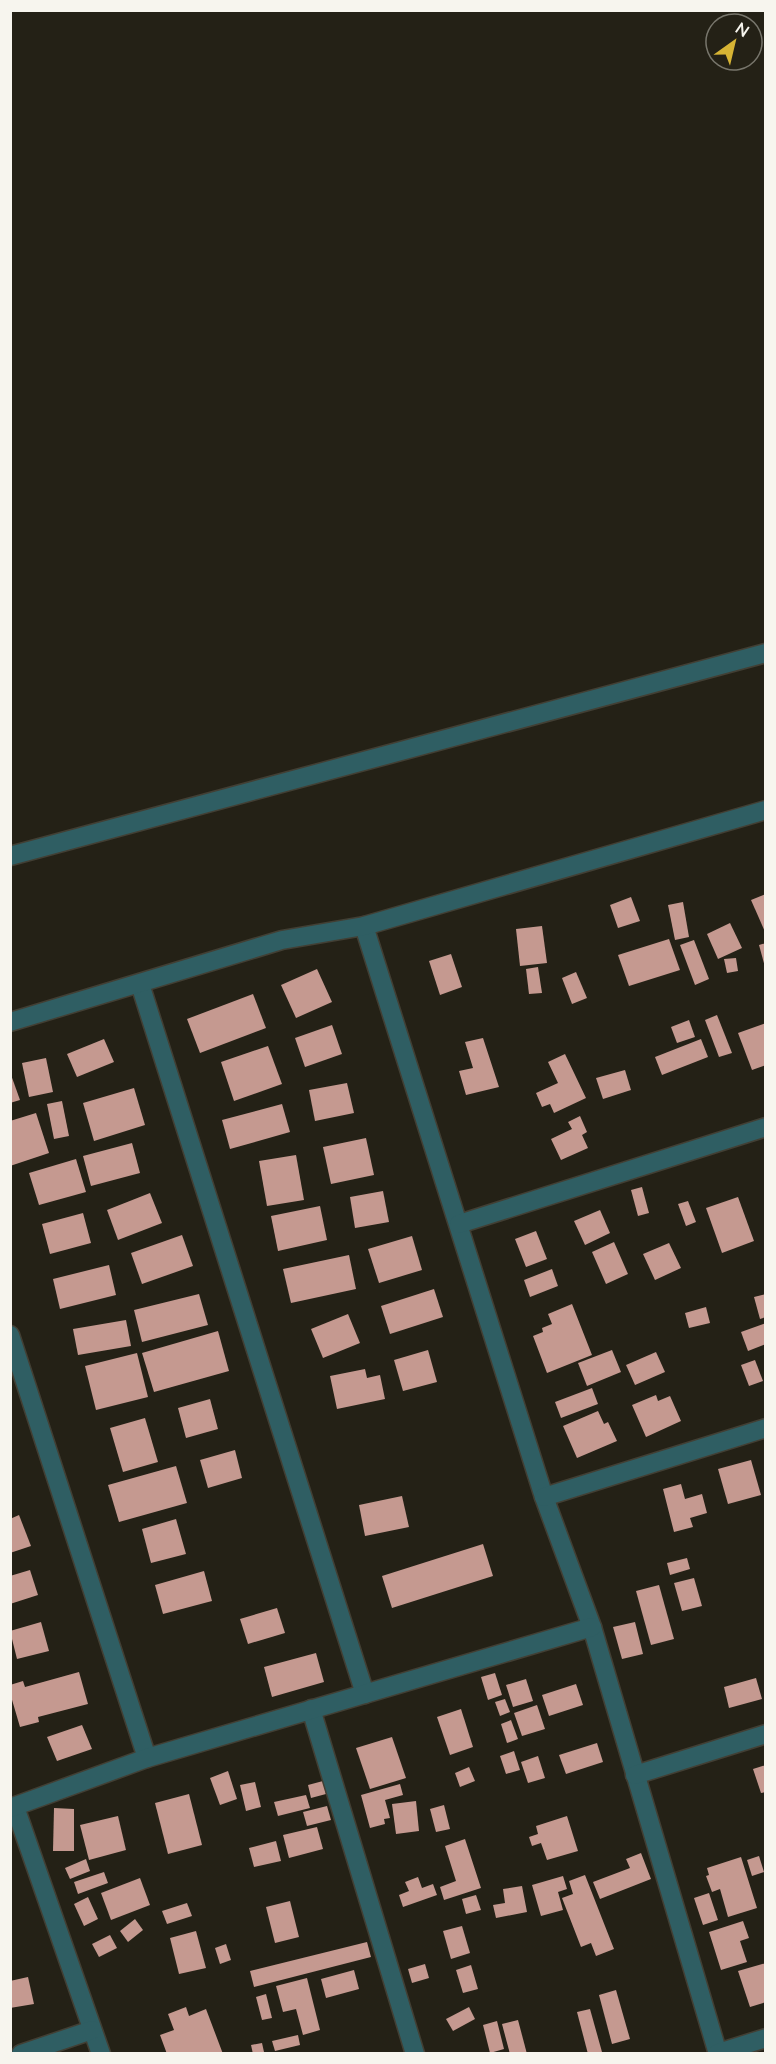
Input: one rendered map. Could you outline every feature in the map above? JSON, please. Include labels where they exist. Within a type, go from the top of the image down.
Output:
[{"type":"street","points":[[10,856],[765,653]]},
{"type":"street","points":[[10,1022],[282,940],[364,926],[765,810]]},
{"type":"street","points":[[364,926],[544,1497],[592,1627],[718,2053],[765,2038]]},
{"type":"street","points":[[141,984],[365,1694]]},
{"type":"street","points":[[459,1224],[765,1127]]},
{"type":"street","points":[[10,1335],[147,1758]]},
{"type":"street","points":[[544,1497],[765,1428]]},
{"type":"street","points":[[101,2054],[13,1808],[147,1758],[592,1627]]},
{"type":"street","points":[[311,1709],[415,2054]]},
{"type":"street","points":[[635,1775],[765,1734]]},
{"type":"street","points":[[21,2054],[92,2030]]},
{"type":"building","points":[[766,894],[766,934],[751,900]]},
{"type":"building","points":[[631,897],[640,921],[618,928],[610,905]]},
{"type":"building","points":[[683,902],[689,937],[675,940],[668,905]]},
{"type":"building","points":[[730,923],[742,948],[718,959],[707,934]]},
{"type":"building","points":[[542,926],[547,963],[520,966],[516,929]]},
{"type":"building","points":[[669,939],[680,970],[629,986],[618,955]]},
{"type":"building","points":[[694,940],[709,979],[695,985],[680,945]]},
{"type":"building","points":[[766,943],[766,967],[765,967],[759,945]]},
{"type":"building","points":[[451,954],[462,987],[440,995],[429,961]]},
{"type":"building","points":[[736,958],[738,971],[727,973],[724,959]]},
{"type":"building","points":[[538,967],[542,993],[529,994],[526,969]]},
{"type":"building","points":[[317,969],[332,1002],[296,1018],[281,985]]},
{"type":"building","points":[[576,972],[587,998],[572,1004],[562,978]]},
{"type":"building","points":[[253,994],[266,1028],[200,1053],[187,1019]]},
{"type":"building","points":[[717,1015],[732,1053],[719,1057],[705,1020]]},
{"type":"building","points":[[689,1020],[695,1037],[677,1043],[671,1027]]},
{"type":"building","points":[[766,1023],[766,1065],[752,1070],[738,1033]]},
{"type":"building","points":[[332,1025],[342,1054],[305,1067],[295,1038]]},
{"type":"building","points":[[483,1038],[499,1087],[466,1095],[459,1071],[473,1068],[465,1042]]},
{"type":"building","points":[[104,1039],[114,1062],[77,1077],[67,1054]]},
{"type":"building","points":[[701,1039],[708,1057],[662,1075],[655,1057]]},
{"type":"building","points":[[268,1046],[282,1084],[234,1101],[221,1062]]},
{"type":"building","points":[[565,1054],[586,1098],[554,1113],[550,1104],[542,1107],[536,1093],[558,1083],[548,1062]]},
{"type":"building","points":[[46,1058],[53,1092],[29,1097],[22,1063]]},
{"type":"building","points":[[625,1070],[631,1090],[603,1099],[596,1078]]},
{"type":"building","points":[[10,1072],[20,1100],[10,1103]]},
{"type":"building","points":[[347,1083],[354,1113],[315,1121],[309,1090]]},
{"type":"building","points":[[134,1088],[145,1125],[94,1141],[83,1103]]},
{"type":"building","points":[[62,1101],[69,1136],[54,1139],[47,1104]]},
{"type":"building","points":[[282,1104],[290,1132],[230,1149],[222,1120]]},
{"type":"building","points":[[36,1113],[49,1153],[10,1166],[10,1121]]},
{"type":"building","points":[[580,1116],[587,1132],[582,1135],[588,1148],[561,1160],[551,1139],[572,1129],[568,1122]]},
{"type":"building","points":[[366,1138],[374,1175],[331,1184],[323,1147]]},
{"type":"building","points":[[132,1143],[140,1173],[91,1186],[83,1156]]},
{"type":"building","points":[[296,1155],[304,1200],[267,1206],[259,1161]]},
{"type":"building","points":[[76,1159],[86,1192],[39,1205],[29,1173]]},
{"type":"building","points":[[642,1187],[649,1213],[638,1216],[631,1190]]},
{"type":"building","points":[[383,1191],[389,1222],[355,1228],[350,1197]]},
{"type":"building","points":[[150,1193],[162,1223],[118,1240],[107,1210]]},
{"type":"building","points":[[738,1197],[754,1241],[722,1253],[706,1208]]},
{"type":"building","points":[[688,1201],[696,1222],[686,1226],[678,1204]]},
{"type":"building","points":[[320,1206],[327,1240],[278,1251],[271,1216]]},
{"type":"building","points":[[600,1210],[610,1233],[585,1245],[574,1221]]},
{"type":"building","points":[[83,1213],[91,1243],[50,1254],[42,1224]]},
{"type":"building","points":[[536,1231],[547,1259],[526,1267],[515,1239]]},
{"type":"building","points":[[182,1235],[193,1266],[142,1284],[131,1253]]},
{"type":"building","points":[[412,1236],[422,1270],[379,1283],[368,1249]]},
{"type":"building","points":[[614,1242],[628,1274],[606,1284],[592,1252]]},
{"type":"building","points":[[669,1243],[681,1268],[655,1280],[643,1254]]},
{"type":"building","points":[[349,1255],[356,1289],[291,1303],[283,1269]]},
{"type":"building","points":[[109,1265],[116,1295],[60,1309],[53,1279]]},
{"type":"building","points":[[552,1269],[558,1286],[530,1297],[524,1280]]},
{"type":"building","points":[[434,1289],[443,1317],[390,1334],[381,1306]]},
{"type":"building","points":[[199,1294],[208,1325],[142,1342],[134,1310]]},
{"type":"building","points":[[766,1294],[766,1317],[760,1319],[754,1297]]},
{"type":"building","points":[[572,1304],[592,1355],[547,1373],[533,1336],[543,1332],[542,1328],[552,1324],[548,1314]]},
{"type":"building","points":[[706,1307],[710,1323],[689,1328],[685,1313]]},
{"type":"building","points":[[348,1314],[360,1343],[323,1358],[311,1329]]},
{"type":"building","points":[[126,1320],[131,1346],[78,1355],[73,1329]]},
{"type":"building","points":[[766,1323],[766,1344],[748,1351],[741,1332]]},
{"type":"building","points":[[218,1331],[229,1371],[154,1392],[142,1353]]},
{"type":"building","points":[[428,1350],[437,1382],[403,1391],[394,1360]]},
{"type":"building","points":[[612,1350],[621,1372],[587,1386],[578,1363]]},
{"type":"building","points":[[656,1352],[665,1372],[635,1385],[626,1365]]},
{"type":"building","points":[[137,1353],[148,1397],[96,1410],[85,1366]]},
{"type":"building","points":[[755,1360],[763,1381],[749,1386],[741,1365]]},
{"type":"building","points":[[365,1369],[367,1378],[380,1375],[385,1399],[337,1409],[330,1376]]},
{"type":"building","points":[[592,1388],[598,1404],[561,1418],[555,1402]]},
{"type":"building","points":[[656,1395],[658,1401],[670,1396],[681,1421],[646,1437],[632,1405]]},
{"type":"building","points":[[210,1399],[218,1429],[186,1438],[178,1408]]},
{"type":"building","points":[[598,1411],[604,1424],[608,1422],[617,1441],[577,1458],[563,1426]]},
{"type":"building","points":[[145,1418],[158,1462],[123,1472],[110,1428]]},
{"type":"building","points":[[235,1450],[242,1478],[208,1488],[200,1460]]},
{"type":"building","points":[[751,1460],[761,1495],[728,1504],[718,1469]]},
{"type":"building","points":[[176,1466],[187,1503],[119,1522],[108,1485]]},
{"type":"building","points":[[681,1484],[685,1499],[702,1494],[707,1513],[690,1518],[693,1527],[674,1532],[663,1489]]},
{"type":"building","points":[[402,1496],[409,1527],[365,1536],[359,1505]]},
{"type":"building","points":[[19,1515],[31,1546],[10,1553],[10,1519]]},
{"type":"building","points":[[176,1519],[186,1554],[151,1563],[142,1529]]},
{"type":"building","points":[[483,1544],[493,1576],[392,1608],[382,1576]]},
{"type":"building","points":[[687,1558],[690,1569],[670,1575],[667,1563]]},
{"type":"building","points":[[30,1570],[38,1595],[10,1604],[10,1576]]},
{"type":"building","points":[[204,1571],[212,1601],[163,1614],[155,1585]]},
{"type":"building","points":[[694,1578],[702,1606],[682,1611],[674,1583]]},
{"type":"building","points":[[659,1585],[674,1639],[651,1645],[636,1591]]},
{"type":"building","points":[[277,1608],[285,1633],[248,1644],[240,1619]]},
{"type":"building","points":[[41,1622],[49,1651],[17,1659],[10,1631]]},
{"type":"building","points":[[635,1622],[643,1654],[622,1659],[613,1627]]},
{"type":"building","points":[[316,1653],[324,1682],[272,1697],[264,1667]]},
{"type":"building","points":[[79,1672],[88,1704],[38,1717],[39,1722],[20,1727],[10,1693],[10,1685],[23,1681],[25,1687]]},
{"type":"building","points":[[495,1673],[502,1695],[488,1700],[481,1677]]},
{"type":"building","points":[[756,1678],[762,1699],[729,1708],[724,1687]]},
{"type":"building","points":[[526,1679],[533,1701],[513,1707],[506,1685]]},
{"type":"building","points":[[576,1684],[583,1705],[549,1716],[542,1695]]},
{"type":"building","points":[[505,1699],[510,1712],[500,1716],[495,1702]]},
{"type":"building","points":[[537,1705],[545,1729],[522,1736],[514,1713]]},
{"type":"building","points":[[461,1709],[473,1747],[450,1755],[437,1717]]},
{"type":"building","points":[[511,1720],[518,1739],[507,1743],[501,1724]]},
{"type":"building","points":[[82,1725],[92,1749],[57,1761],[47,1737]]},
{"type":"building","points":[[392,1737],[406,1778],[370,1789],[356,1748]]},
{"type":"building","points":[[597,1743],[603,1762],[566,1774],[559,1755]]},
{"type":"building","points":[[514,1751],[520,1770],[506,1774],[500,1756]]},
{"type":"building","points":[[538,1756],[545,1778],[528,1783],[521,1762]]},
{"type":"building","points":[[766,1765],[766,1792],[761,1793],[753,1769]]},
{"type":"building","points":[[469,1767],[475,1781],[460,1787],[455,1773]]},
{"type":"building","points":[[228,1771],[237,1799],[220,1805],[210,1778]]},
{"type":"building","points":[[323,1781],[326,1794],[311,1798],[308,1785]]},
{"type":"building","points":[[255,1782],[261,1807],[246,1811],[240,1785]]},
{"type":"building","points":[[400,1784],[403,1795],[385,1800],[390,1818],[384,1819],[385,1824],[370,1828],[361,1795]]},
{"type":"building","points":[[189,1794],[202,1845],[168,1854],[155,1803]]},
{"type":"building","points":[[306,1795],[310,1808],[278,1816],[274,1802]]},
{"type":"building","points":[[416,1801],[419,1831],[396,1834],[392,1804]]},
{"type":"building","points":[[444,1805],[450,1829],[436,1832],[430,1809]]},
{"type":"building","points":[[327,1806],[331,1820],[307,1826],[303,1812]]},
{"type":"building","points":[[54,1808],[74,1809],[74,1851],[53,1851]]},
{"type":"building","points":[[118,1816],[126,1850],[89,1860],[80,1825]]},
{"type":"building","points":[[567,1816],[578,1851],[547,1860],[541,1843],[532,1846],[529,1837],[538,1834],[536,1826]]},
{"type":"building","points":[[317,1827],[323,1849],[289,1858],[283,1835]]},
{"type":"building","points":[[465,1839],[481,1888],[444,1900],[440,1887],[456,1881],[445,1846]]},
{"type":"building","points":[[276,1841],[281,1861],[254,1867],[249,1848]]},
{"type":"building","points":[[641,1853],[651,1879],[600,1899],[593,1882],[630,1868],[626,1859]]},
{"type":"building","points":[[759,1856],[764,1872],[752,1876],[747,1860]]},
{"type":"building","points":[[741,1857],[757,1908],[728,1917],[720,1889],[712,1892],[706,1876],[709,1875],[707,1868]]},
{"type":"building","points":[[86,1859],[90,1871],[70,1879],[65,1868]]},
{"type":"building","points":[[104,1872],[108,1883],[78,1894],[74,1882]]},
{"type":"building","points":[[585,1875],[614,1949],[596,1956],[591,1943],[581,1947],[562,1898],[573,1894],[569,1881]]},
{"type":"building","points":[[563,1876],[567,1889],[558,1892],[563,1910],[541,1916],[532,1885]]},
{"type":"building","points":[[418,1877],[422,1888],[433,1884],[437,1895],[403,1907],[399,1895],[409,1891],[405,1882]]},
{"type":"building","points":[[140,1878],[150,1905],[111,1920],[101,1893]]},
{"type":"building","points":[[522,1886],[527,1912],[496,1918],[493,1905],[505,1903],[503,1889]]},
{"type":"building","points":[[709,1893],[718,1920],[703,1925],[694,1898]]},
{"type":"building","points":[[476,1895],[481,1910],[466,1914],[462,1899]]},
{"type":"building","points":[[88,1897],[98,1919],[84,1926],[74,1904]]},
{"type":"building","points":[[290,1901],[299,1937],[275,1943],[266,1907]]},
{"type":"building","points":[[187,1903],[192,1916],[167,1924],[162,1911]]},
{"type":"building","points":[[135,1919],[143,1930],[128,1942],[120,1931]]},
{"type":"building","points":[[743,1921],[749,1938],[740,1941],[747,1962],[721,1970],[709,1932]]},
{"type":"building","points":[[462,1926],[470,1953],[451,1959],[443,1931]]},
{"type":"building","points":[[196,1931],[206,1968],[179,1974],[170,1938]]},
{"type":"building","points":[[110,1935],[117,1948],[99,1957],[92,1944]]},
{"type":"building","points":[[367,1942],[371,1957],[254,1987],[250,1971]]},
{"type":"building","points":[[226,1944],[231,1960],[220,1964],[215,1948]]},
{"type":"building","points":[[766,1963],[766,2002],[750,2007],[738,1971]]},
{"type":"building","points":[[425,1964],[429,1978],[412,1983],[408,1969]]},
{"type":"building","points":[[471,1965],[478,1989],[463,1993],[456,1970]]},
{"type":"building","points":[[354,1970],[359,1989],[326,1998],[321,1979]]},
{"type":"building","points":[[28,1977],[34,2004],[10,2008],[10,1981]]},
{"type":"building","points":[[307,1978],[320,2030],[303,2035],[296,2009],[283,2012],[276,1986]]},
{"type":"building","points":[[616,1990],[630,2039],[612,2044],[599,1995]]},
{"type":"building","points":[[266,1994],[272,2018],[262,2020],[256,1997]]},
{"type":"building","points":[[186,2007],[189,2016],[206,2009],[223,2054],[167,2054],[160,2035],[174,2030],[168,2014]]},
{"type":"building","points":[[469,2007],[475,2019],[453,2031],[446,2019]]},
{"type":"building","points":[[590,2009],[602,2052],[598,2054],[588,2054],[577,2012]]},
{"type":"building","points":[[518,2020],[527,2054],[510,2054],[502,2024]]},
{"type":"building","points":[[497,2021],[504,2049],[490,2053],[483,2025]]},
{"type":"building","points":[[298,2035],[300,2045],[275,2051],[272,2041]]},
{"type":"building","points":[[262,2043],[264,2052],[253,2054],[251,2045]]}]
